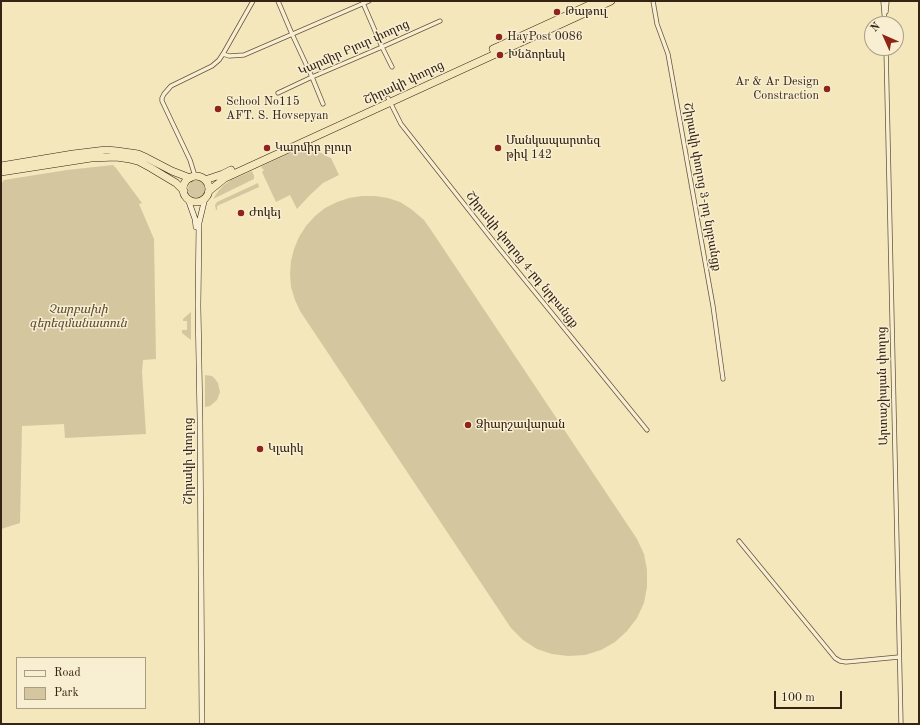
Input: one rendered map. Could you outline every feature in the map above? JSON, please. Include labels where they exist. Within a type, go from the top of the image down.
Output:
[{"type":"highway","name":"Շիրակի փողոց","points":[[205,198],[209,191],[225,178],[598,1]]},
{"type":"highway","name":"Շիրակի փողոց","points":[[205,180],[223,174],[611,1]]},
{"type":"highway","points":[[1,166],[73,154],[106,150],[117,151],[138,154],[172,171],[193,177],[201,177],[208,184],[209,191]]},
{"type":"highway","points":[[1,172],[91,158],[116,157],[138,161],[176,182],[184,190]]},
{"type":"highway","points":[[184,190],[185,183],[193,177]]},
{"type":"highway","name":"Շիրակի փողոց","points":[[184,190],[188,199]]},
{"type":"highway","points":[[188,199],[195,202],[205,198]]},
{"type":"main road","name":"Շիրակի փողոց","points":[[200,724],[200,420],[198,314],[199,223],[205,198]]},
{"type":"main road","name":"Շիրակի փողոց","points":[[188,199],[196,223],[200,724]]},
{"type":"street","points":[[193,177],[190,160],[162,102],[162,98],[171,86],[212,66],[223,54],[253,1]]},
{"type":"street","points":[[278,1],[323,104]]},
{"type":"street","points":[[223,54],[229,56],[244,55],[363,2],[369,1]]},
{"type":"street","name":"Շիրակի փողոց 3-րդ նրբանցք","points":[[653,1],[657,24],[668,54],[713,306],[723,379]]},
{"type":"street","points":[[883,1],[885,16]]},
{"type":"street","points":[[885,16],[887,1]]},
{"type":"street","points":[[363,2],[392,67]]},
{"type":"street","name":"Կարմիր Բլուր փողոց","points":[[278,93],[440,21]]},
{"type":"street","name":"Արտաշիսյան փողոց","points":[[886,56],[901,724]]},
{"type":"street","name":"Շիրակի փողոց 4-րդ նրբանցք","points":[[389,100],[401,124],[647,430]]},
{"type":"street","points":[[739,541],[835,658],[846,662],[900,657]]},
{"type":"green space","points":[[312,143],[317,150],[331,158],[339,175],[323,183],[297,209],[290,195],[276,202],[262,172],[264,170],[262,168],[261,169],[262,166]]},
{"type":"green space","name":"Չարբախի գերեզմանատուն","points":[[113,165],[142,203],[139,204],[154,239],[156,359],[143,360],[142,372],[146,434],[65,438],[64,424],[22,426],[20,523],[1,529],[1,184],[4,180],[67,170]]},
{"type":"green space","points":[[252,171],[254,179],[213,199],[224,185],[231,180]]},
{"type":"green space","points":[[193,180],[201,180],[206,185],[204,196],[201,198],[193,198],[188,193],[188,185]]},
{"type":"green space","points":[[258,183],[259,187],[217,206],[216,210],[215,205],[217,202]]},
{"type":"green space","name":"Ձիարշավարան","points":[[362,196],[388,198],[400,202],[424,220],[637,539],[644,554],[647,570],[647,587],[644,603],[637,618],[627,631],[615,642],[601,650],[585,655],[568,656],[552,654],[537,649],[523,640],[511,628],[300,311],[291,287],[290,274],[291,261],[299,237],[306,226],[325,208],[349,198]]},
{"type":"green space","points":[[191,312],[191,340],[182,333],[182,330],[187,330],[187,321],[183,321],[183,319]]},
{"type":"green space","points":[[205,375],[212,376],[215,379],[218,383],[220,392],[217,400],[210,406],[205,407]]},
{"type":"place","name":"Թաթուլ","points":[[557,12]]},
{"type":"place","name":"HayPost 0086","points":[[499,37]]},
{"type":"place","name":"Խնձորեսկ","points":[[500,55]]},
{"type":"place","name":"Ar & Ar Design Constraction","points":[[827,89]]},
{"type":"place","name":"School No115 AFT. S. Hovsepyan","points":[[218,109]]},
{"type":"place","name":"Կարմիր բլուր","points":[[267,148]]},
{"type":"place","name":"Մանկապարտեզ թիվ 142","points":[[498,148]]},
{"type":"place","name":"Ժոկեյ","points":[[241,213]]},
{"type":"place","name":"Ձիարշավարան","points":[[468,425]]},
{"type":"place","name":"Կլաիկ","points":[[260,449]]}]
